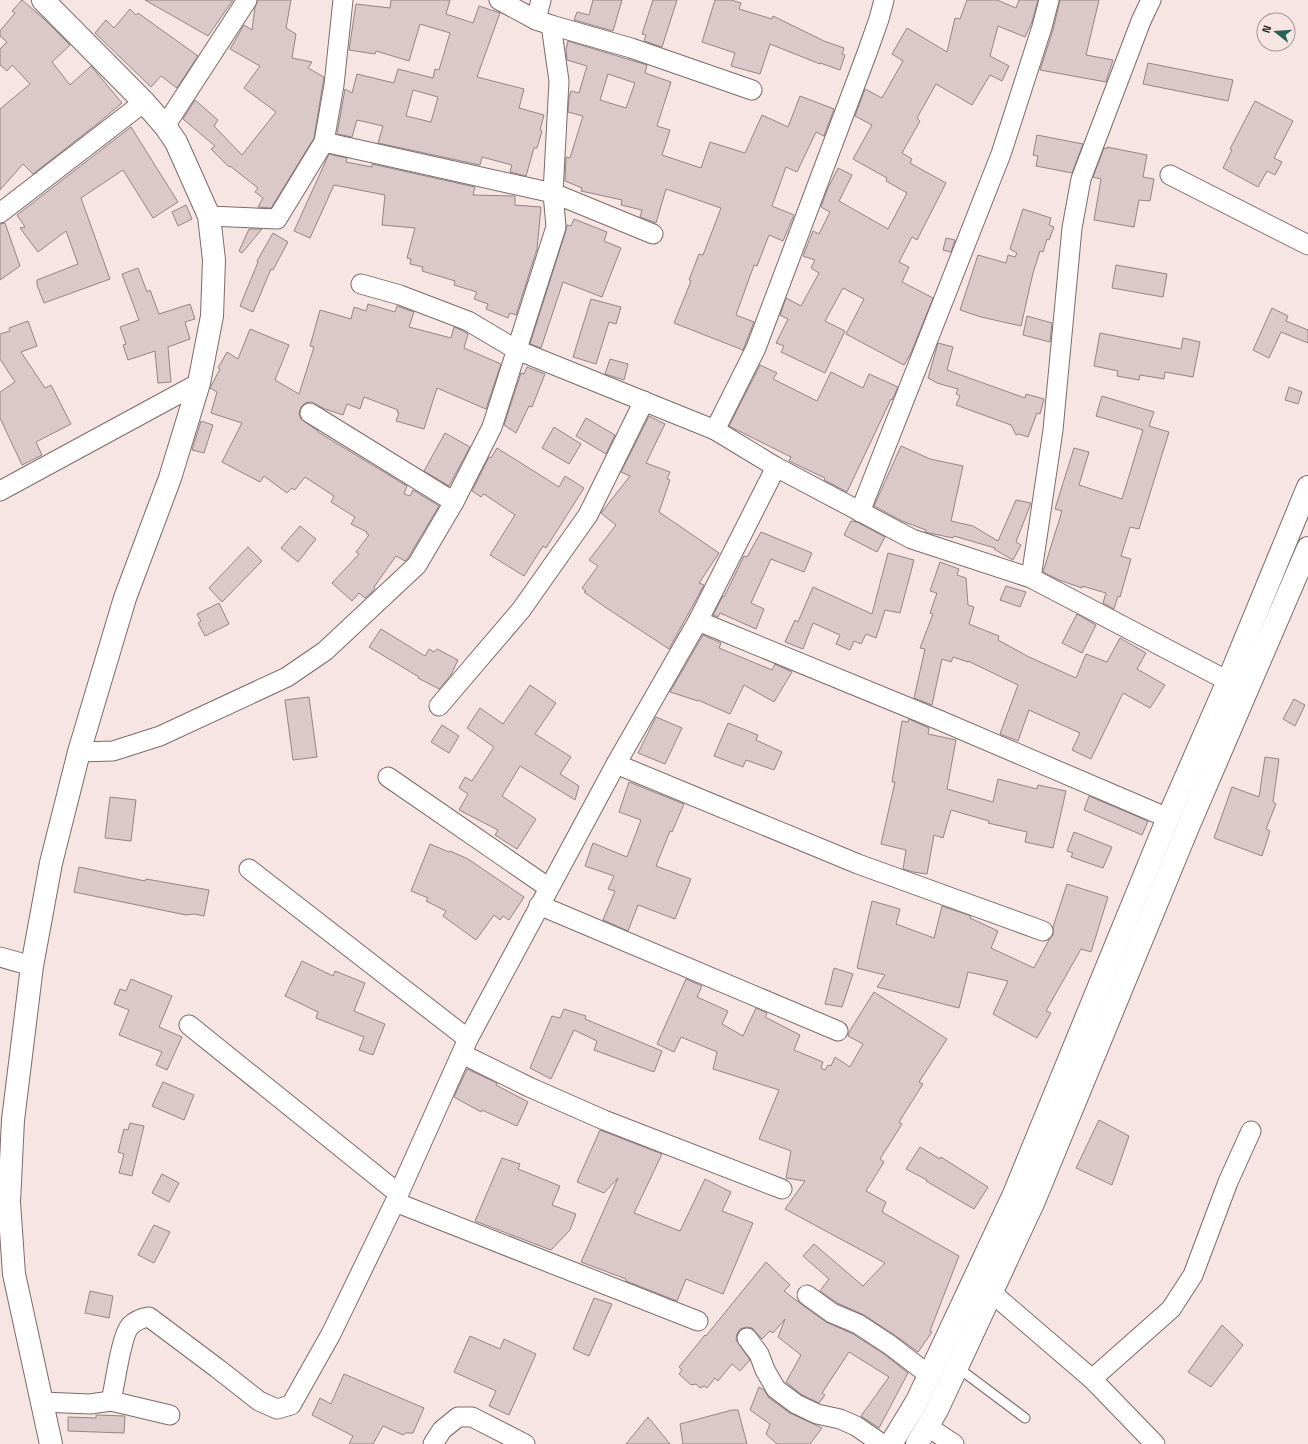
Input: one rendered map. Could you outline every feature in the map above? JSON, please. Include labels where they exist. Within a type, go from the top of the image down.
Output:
[{"type":"main road","points":[[43,0],[144,102],[165,126],[176,142],[209,216],[214,260],[212,316],[199,383],[170,478],[125,598],[79,752],[51,863],[32,966],[13,1120],[9,1202],[14,1274],[50,1444]]},
{"type":"main road","points":[[891,1444],[917,1401],[1014,1194],[1168,818],[1228,681],[1308,487]]},
{"type":"main road","points":[[923,1436],[992,1293],[1034,1201],[1188,827],[1308,548]]},
{"type":"street","points":[[165,126],[247,0]]},
{"type":"street","points":[[209,216],[277,219],[324,142],[334,85],[343,0]]},
{"type":"street","points":[[499,0],[544,23],[631,48],[752,90]]},
{"type":"street","points":[[79,752],[113,750],[160,736],[287,677],[325,651],[417,565],[454,502],[492,427],[556,227],[553,193],[559,81],[544,23],[541,0]]},
{"type":"street","points":[[714,430],[756,348],[867,53],[884,0]]},
{"type":"street","points":[[860,512],[1001,154],[1042,27],[1049,0]]},
{"type":"street","points":[[1031,578],[1052,430],[1072,228],[1081,179],[1140,21],[1151,0]]},
{"type":"street","points":[[0,213],[144,102]]},
{"type":"street","points":[[324,142],[553,193],[653,234]]},
{"type":"street","points":[[1170,175],[1308,245]]},
{"type":"street","points":[[361,284],[400,295],[468,321],[517,350],[714,430],[776,467],[912,539],[1031,578],[1228,681]]},
{"type":"street","points":[[0,491],[199,383]]},
{"type":"street","points":[[439,706],[521,610],[588,515],[644,401]]},
{"type":"street","points":[[310,413],[454,502]]},
{"type":"street","points":[[111,1401],[124,1336],[130,1327],[142,1318],[149,1317],[259,1401],[277,1409],[291,1405],[331,1334],[397,1198],[465,1046],[539,905],[616,764],[698,621],[776,467]]},
{"type":"street","points":[[698,621],[946,723],[1168,818]]},
{"type":"street","points":[[616,764],[858,864],[1043,931]]},
{"type":"street","points":[[388,777],[549,888]]},
{"type":"street","points":[[249,869],[465,1046],[529,1088],[604,1120],[782,1189]]},
{"type":"street","points":[[539,905],[838,1031]]},
{"type":"street","points":[[0,957],[32,966]]},
{"type":"street","points":[[189,1025],[397,1198],[698,1321]]},
{"type":"street","points":[[1092,1379],[1171,1309],[1193,1275],[1228,1182],[1251,1131]]},
{"type":"street","points":[[974,1280],[992,1293],[1092,1379],[1155,1444]]},
{"type":"street","points":[[807,1295],[832,1312],[858,1324],[890,1345],[929,1375]]},
{"type":"street","points":[[747,1338],[759,1354],[765,1370],[776,1389],[796,1404],[817,1414],[856,1426],[882,1444]]},
{"type":"street","points":[[42,1402],[90,1404],[111,1401],[170,1415]]},
{"type":"street","points":[[433,1444],[442,1430],[458,1417],[472,1417],[525,1444]]},
{"type":"street","points":[[923,1436],[954,1444]]},
{"type":"lane","points":[[957,1367],[1025,1418]]},
{"type":"building","points":[[22,0],[70,45],[52,62],[70,85],[91,66],[122,103],[33,174],[23,164],[0,190],[0,109],[30,84],[12,65],[7,71],[0,65],[0,49],[7,42],[0,36],[0,31],[15,13],[12,11]]},
{"type":"building","points":[[145,0],[233,0],[208,36]]},
{"type":"building","points":[[258,0],[291,0],[286,28],[296,34],[292,58],[312,62],[308,68],[324,77],[314,138],[271,208],[258,207],[263,198],[255,192],[258,188],[230,166],[229,167],[211,149],[215,146],[183,119],[195,100],[218,120],[214,126],[242,155],[276,112],[244,88],[260,66],[230,49],[244,25],[252,30],[255,7]]},
{"type":"building","points":[[391,0],[450,0],[446,14],[473,23],[479,6],[500,13],[477,77],[524,89],[519,108],[544,115],[540,130],[542,131],[537,148],[534,148],[526,176],[510,172],[512,165],[482,157],[480,165],[378,143],[383,126],[357,120],[352,137],[337,134],[345,89],[352,93],[357,74],[394,83],[398,69],[433,78],[435,69],[439,70],[450,33],[420,24],[409,61],[376,51],[375,54],[349,50],[356,4],[390,8]],"holes":[[[413,90],[438,97],[431,122],[406,116]]]},
{"type":"building","points":[[593,0],[622,0],[613,31],[574,20],[577,12],[589,15]]},
{"type":"building","points":[[653,0],[677,0],[662,47],[644,41],[646,35],[642,34]]},
{"type":"building","points":[[715,0],[731,0],[741,3],[739,9],[772,19],[773,16],[824,41],[844,48],[842,54],[845,55],[840,70],[820,64],[770,44],[760,74],[731,66],[735,53],[702,42]]},
{"type":"building","points":[[967,0],[997,0],[1016,8],[1019,0],[1038,0],[1032,22],[1025,37],[998,26],[990,56],[1009,66],[1002,81],[990,75],[972,105],[936,84],[917,118],[920,121],[902,153],[912,159],[910,163],[946,183],[917,240],[912,237],[899,262],[909,267],[902,282],[933,298],[911,353],[904,365],[846,334],[864,299],[843,288],[825,321],[845,331],[825,373],[781,352],[784,346],[776,343],[788,319],[780,315],[786,298],[801,306],[819,273],[811,268],[815,260],[803,256],[813,231],[819,234],[830,212],[821,207],[827,190],[838,168],[852,175],[839,201],[888,229],[907,193],[886,181],[887,178],[853,159],[872,125],[855,116],[865,89],[882,98],[903,61],[892,54],[907,28],[947,52],[955,18],[960,19]]},
{"type":"building","points":[[1060,0],[1099,0],[1086,55],[1113,60],[1106,82],[1040,70],[1053,30]]},
{"type":"building","points":[[130,9],[136,15],[138,13],[198,56],[177,88],[161,76],[151,87],[95,33],[106,20],[114,28]]},
{"type":"building","points":[[568,41],[647,65],[645,73],[671,82],[657,126],[670,130],[662,155],[701,168],[710,142],[745,153],[762,115],[788,127],[800,96],[834,109],[824,136],[816,132],[797,172],[786,167],[772,206],[794,215],[783,241],[769,235],[757,266],[754,265],[736,315],[754,322],[743,350],[674,323],[691,281],[689,280],[699,254],[703,255],[721,208],[666,189],[656,223],[640,217],[642,210],[621,205],[622,200],[581,191],[582,188],[565,181],[566,157],[570,158],[583,116],[568,112],[569,98],[571,91],[579,93],[587,66],[567,60],[566,49]],"holes":[[[608,74],[635,83],[626,108],[600,100]]]},
{"type":"building","points":[[1148,63],[1233,80],[1228,101],[1143,84]]},
{"type":"building","points":[[1255,101],[1293,121],[1274,158],[1282,162],[1275,175],[1267,171],[1258,187],[1223,168],[1232,150],[1230,149]]},
{"type":"building","points":[[131,127],[178,202],[153,218],[123,170],[81,198],[110,279],[44,303],[37,285],[37,280],[78,264],[66,231],[38,252],[20,228],[25,227],[17,215]]},
{"type":"building","points":[[1037,135],[1083,144],[1072,173],[1036,166],[1038,156],[1033,155]]},
{"type":"building","points":[[1107,147],[1147,155],[1143,177],[1154,179],[1150,201],[1139,200],[1134,227],[1094,220],[1101,179],[1093,177],[1104,148],[1107,149]]},
{"type":"building","points":[[329,154],[347,158],[346,162],[372,167],[372,164],[475,187],[473,195],[515,196],[515,205],[541,207],[537,249],[516,315],[510,313],[508,318],[486,309],[488,304],[474,299],[477,292],[454,285],[455,281],[422,271],[423,267],[410,264],[411,259],[407,258],[415,228],[382,225],[385,195],[334,185],[310,238],[294,231]]},
{"type":"building","points":[[186,205],[192,219],[178,226],[172,212]]},
{"type":"building","points":[[1023,209],[1051,218],[1049,225],[1054,227],[1049,240],[1047,239],[1043,252],[1040,251],[1033,273],[1021,326],[981,317],[960,310],[978,255],[1006,263],[1008,255],[1015,257],[1017,253],[1010,249]]},
{"type":"building","points":[[574,219],[607,232],[604,241],[621,248],[602,297],[563,282],[541,348],[530,344],[567,225],[571,226]]},
{"type":"building","points":[[5,223],[20,266],[0,280],[0,224]]},
{"type":"building","points":[[249,229],[262,229],[242,253],[239,251]]},
{"type":"building","points":[[273,233],[288,242],[273,270],[271,269],[253,312],[240,306],[258,262],[257,261]]},
{"type":"building","points":[[946,238],[955,240],[951,252],[943,250]]},
{"type":"building","points":[[1116,265],[1167,274],[1163,297],[1112,288]]},
{"type":"building","points":[[138,268],[147,292],[150,290],[159,314],[190,304],[195,319],[185,322],[190,339],[168,347],[171,382],[158,383],[155,351],[128,360],[123,345],[126,344],[120,327],[139,320],[122,274]]},
{"type":"building","points":[[591,299],[621,307],[616,324],[609,322],[596,364],[573,357]]},
{"type":"building","points":[[368,304],[395,312],[397,306],[414,312],[409,327],[451,338],[454,327],[463,331],[468,334],[464,348],[501,364],[486,409],[437,388],[424,429],[396,421],[399,413],[397,412],[398,410],[364,397],[360,409],[347,404],[343,415],[325,409],[311,402],[305,403],[301,407],[299,413],[301,419],[318,432],[407,486],[404,494],[410,496],[413,490],[439,506],[408,558],[405,561],[396,556],[371,593],[365,598],[359,593],[352,601],[332,583],[359,554],[356,552],[369,535],[366,533],[367,532],[351,524],[355,517],[331,502],[334,496],[305,477],[295,490],[292,488],[287,493],[264,476],[260,482],[222,462],[242,423],[211,413],[217,392],[210,388],[220,369],[218,368],[227,352],[238,359],[250,329],[289,345],[275,380],[299,394],[314,347],[310,346],[320,310],[351,319],[354,307],[366,311]]},
{"type":"building","points":[[1272,308],[1288,316],[1286,321],[1308,330],[1308,343],[1281,332],[1269,358],[1253,350]]},
{"type":"building","points":[[1027,316],[1052,323],[1050,342],[1023,335]]},
{"type":"building","points":[[28,321],[37,346],[21,352],[45,388],[51,385],[71,424],[36,442],[42,455],[22,465],[0,418],[0,392],[15,382],[0,359],[0,334],[10,331],[9,328]]},
{"type":"building","points":[[1100,333],[1181,349],[1183,338],[1200,342],[1193,377],[1165,372],[1164,379],[1140,375],[1139,380],[1117,376],[1118,371],[1094,366]]},
{"type":"building","points":[[938,343],[953,347],[947,370],[1025,398],[1026,394],[1044,399],[1040,414],[1037,413],[1028,437],[1019,434],[1016,435],[1011,425],[956,405],[960,396],[956,394],[958,389],[937,383],[928,378]]},
{"type":"building","points":[[610,359],[628,364],[624,380],[605,374]]},
{"type":"building","points":[[760,365],[777,373],[773,379],[817,401],[831,372],[863,388],[869,374],[898,387],[847,492],[824,480],[825,478],[789,461],[791,457],[729,426]]},
{"type":"building","points":[[527,367],[545,374],[532,407],[529,406],[516,433],[504,425],[521,373],[524,374]]},
{"type":"building","points":[[1289,387],[1302,392],[1298,404],[1285,400]]},
{"type":"building","points":[[1102,396],[1154,412],[1149,426],[1169,432],[1139,529],[1130,527],[1121,556],[1131,559],[1120,597],[1118,596],[1114,609],[1103,603],[1106,593],[1082,586],[1082,588],[1059,580],[1043,572],[1062,511],[1055,509],[1074,448],[1089,452],[1079,485],[1122,499],[1143,430],[1096,416]]},
{"type":"building","points":[[649,416],[665,424],[646,463],[670,472],[667,479],[670,480],[659,512],[719,553],[699,583],[704,585],[669,649],[605,607],[584,592],[586,591],[582,588],[598,566],[589,560],[616,525],[601,513],[630,476],[621,472]]},
{"type":"building","points":[[586,418],[615,435],[606,454],[576,436]]},
{"type":"building","points":[[201,421],[213,425],[204,453],[192,450]]},
{"type":"building","points":[[554,427],[581,444],[569,464],[542,448]]},
{"type":"building","points":[[445,433],[470,447],[449,486],[424,471]]},
{"type":"building","points":[[901,446],[930,459],[963,466],[951,521],[973,526],[998,541],[1016,500],[1031,503],[1016,542],[1021,545],[1013,560],[994,549],[995,548],[954,536],[953,538],[925,532],[926,530],[902,521],[874,506]]},
{"type":"building","points":[[497,448],[559,487],[565,476],[584,488],[546,548],[543,546],[524,576],[490,555],[515,515],[484,494],[481,497],[472,491],[489,457],[491,458]]},
{"type":"building","points":[[851,521],[857,522],[885,537],[877,552],[844,535]]},
{"type":"building","points":[[300,526],[316,539],[298,562],[281,548]]},
{"type":"building","points":[[761,532],[812,553],[804,572],[771,559],[751,603],[764,609],[756,629],[720,613],[718,617],[713,615],[723,596],[724,597],[744,556],[747,557]]},
{"type":"building","points":[[248,547],[262,561],[222,602],[209,588]]},
{"type":"building","points":[[888,553],[914,560],[900,613],[885,610],[876,638],[866,634],[861,644],[854,641],[850,650],[836,644],[840,635],[813,623],[803,649],[785,642],[795,620],[798,622],[813,587],[872,614]]},
{"type":"building","points":[[940,562],[959,569],[957,575],[966,578],[968,605],[974,607],[969,624],[999,636],[998,640],[1029,657],[1076,678],[1086,654],[1107,662],[1120,638],[1146,653],[1137,669],[1165,685],[1150,708],[1123,693],[1091,759],[1072,750],[1080,733],[1029,710],[1018,741],[1000,734],[1018,685],[968,661],[953,657],[951,662],[942,659],[932,705],[914,698],[925,649],[920,648],[933,614],[930,613],[937,593],[930,591]]},
{"type":"building","points":[[1006,586],[1026,592],[1020,607],[1000,600]]},
{"type":"building","points":[[219,603],[229,624],[205,636],[198,623],[201,621],[197,614]]},
{"type":"building","points":[[1077,614],[1096,625],[1082,653],[1062,643]]},
{"type":"building","points":[[381,629],[425,656],[429,649],[434,652],[437,649],[458,660],[451,675],[439,689],[418,678],[419,677],[369,647]]},
{"type":"building","points":[[703,635],[721,643],[719,648],[772,670],[775,664],[792,672],[774,702],[744,685],[730,714],[698,700],[670,692]]},
{"type":"building","points":[[530,685],[556,703],[535,734],[571,757],[560,774],[579,786],[575,800],[520,766],[502,796],[536,819],[517,849],[495,835],[498,830],[459,810],[468,794],[459,788],[465,777],[472,781],[494,747],[467,728],[480,708],[503,724]]},
{"type":"building","points":[[309,697],[317,757],[293,760],[285,700]]},
{"type":"building","points":[[1294,699],[1305,705],[1295,726],[1283,719]]},
{"type":"building","points":[[656,717],[682,728],[665,764],[638,753]]},
{"type":"building","points":[[909,719],[929,728],[928,734],[956,740],[947,789],[993,802],[998,779],[1037,789],[1038,785],[1066,791],[1053,848],[1025,842],[1027,832],[988,823],[989,821],[951,810],[943,838],[934,835],[927,874],[903,869],[906,850],[881,844],[895,782],[892,782],[902,721],[908,722]]},
{"type":"building","points":[[728,723],[758,735],[756,740],[782,752],[774,770],[746,760],[743,767],[714,756]]},
{"type":"building","points":[[442,725],[459,736],[449,753],[431,742]]},
{"type":"building","points":[[1265,757],[1279,759],[1273,802],[1276,804],[1266,829],[1270,831],[1262,856],[1214,838],[1232,787],[1259,797]]},
{"type":"building","points":[[629,782],[684,804],[672,832],[670,831],[656,866],[691,879],[675,919],[638,905],[628,931],[603,920],[615,891],[608,889],[614,876],[585,866],[593,843],[627,857],[641,820],[619,812]]},
{"type":"building","points":[[1089,796],[1148,821],[1142,835],[1084,810]]},
{"type":"building","points":[[110,797],[136,800],[131,841],[105,838]]},
{"type":"building","points":[[1074,832],[1112,847],[1103,868],[1071,857],[1073,853],[1067,851]]},
{"type":"building","points":[[430,844],[468,859],[524,897],[509,920],[503,916],[500,920],[494,915],[476,940],[443,916],[446,911],[426,901],[428,898],[411,891]]},
{"type":"building","points":[[79,867],[145,881],[146,879],[209,890],[204,916],[194,914],[186,915],[74,892]]},
{"type":"building","points":[[1067,884],[1108,897],[1091,952],[1081,949],[1046,1011],[1051,1013],[1037,1038],[993,1014],[1008,981],[968,972],[959,1008],[877,987],[885,975],[857,968],[872,901],[900,909],[896,924],[934,938],[942,906],[971,916],[970,918],[998,931],[991,948],[1034,968],[1053,935],[1053,927]]},
{"type":"building","points":[[302,961],[333,976],[335,971],[365,983],[354,1011],[385,1024],[373,1055],[359,1050],[364,1037],[316,1018],[318,1012],[285,996]]},
{"type":"building","points":[[834,968],[853,974],[842,1007],[825,1004]]},
{"type":"building","points":[[131,979],[172,996],[159,1027],[182,1037],[167,1070],[156,1065],[162,1052],[119,1035],[129,1010],[114,1004],[120,989],[126,991]]},
{"type":"building","points":[[686,979],[702,986],[697,997],[728,1011],[722,1024],[743,1036],[756,1008],[767,1013],[765,1017],[800,1035],[794,1050],[823,1062],[821,1068],[825,1070],[828,1065],[831,1066],[835,1057],[850,1067],[863,1044],[848,1036],[849,1032],[874,992],[947,1039],[919,1082],[923,1084],[899,1122],[902,1124],[880,1159],[884,1162],[866,1191],[886,1202],[882,1212],[959,1256],[930,1331],[932,1332],[918,1352],[864,1315],[837,1303],[820,1291],[829,1279],[803,1256],[814,1244],[863,1286],[885,1263],[785,1209],[805,1181],[786,1178],[791,1151],[759,1139],[779,1090],[713,1069],[717,1052],[681,1037],[674,1052],[657,1044]]},
{"type":"building","points":[[564,1009],[586,1016],[585,1019],[662,1051],[654,1072],[594,1050],[597,1041],[574,1030],[551,1079],[530,1068],[552,1016],[560,1018]]},
{"type":"building","points":[[467,1069],[497,1083],[496,1085],[528,1102],[517,1126],[482,1110],[481,1112],[454,1097]]},
{"type":"building","points":[[163,1082],[194,1095],[184,1120],[152,1106]]},
{"type":"building","points":[[1099,1120],[1129,1136],[1112,1185],[1076,1168]]},
{"type":"building","points":[[130,1123],[144,1126],[132,1176],[119,1173],[124,1154],[118,1152],[124,1129],[128,1130]]},
{"type":"building","points":[[600,1130],[662,1154],[634,1213],[680,1231],[705,1179],[731,1192],[722,1211],[753,1223],[723,1294],[686,1279],[677,1301],[581,1262],[618,1178],[604,1193],[577,1182]]},
{"type":"building","points":[[920,1147],[940,1159],[941,1157],[988,1187],[974,1209],[906,1169]]},
{"type":"building","points":[[502,1158],[520,1164],[518,1169],[560,1186],[552,1205],[576,1214],[570,1230],[551,1250],[475,1221]]},
{"type":"building","points":[[162,1174],[179,1183],[169,1202],[152,1193]]},
{"type":"building","points":[[154,1225],[170,1232],[154,1263],[138,1255]]},
{"type":"building","points":[[766,1262],[790,1285],[784,1291],[826,1322],[853,1334],[884,1354],[908,1373],[879,1428],[861,1416],[889,1377],[849,1352],[822,1393],[825,1395],[819,1403],[802,1395],[786,1382],[801,1355],[778,1337],[785,1319],[773,1333],[770,1331],[762,1339],[752,1328],[746,1327],[740,1329],[736,1340],[750,1360],[740,1371],[732,1364],[718,1381],[715,1378],[707,1388],[704,1386],[700,1388],[696,1384],[691,1385],[679,1374],[682,1370],[679,1367]]},
{"type":"building","points":[[90,1291],[113,1296],[109,1318],[85,1313]]},
{"type":"building","points":[[594,1298],[612,1304],[589,1356],[573,1349]]},
{"type":"building","points":[[1222,1325],[1243,1345],[1211,1387],[1188,1372]]},
{"type":"building","points":[[470,1336],[500,1349],[504,1339],[536,1354],[509,1415],[489,1406],[496,1391],[454,1372]]},
{"type":"building","points":[[344,1374],[424,1408],[413,1433],[406,1433],[403,1435],[383,1426],[373,1444],[349,1444],[353,1436],[312,1415],[320,1398],[331,1404]]},
{"type":"building","points":[[759,1387],[764,1390],[769,1398],[790,1413],[822,1428],[810,1444],[777,1444],[766,1434],[770,1424],[750,1410]]},
{"type":"building","points":[[732,1410],[738,1410],[747,1444],[683,1444],[680,1424]]},
{"type":"building","points":[[96,1415],[125,1416],[124,1433],[68,1431],[68,1417],[96,1418]]},
{"type":"building","points":[[648,1417],[670,1444],[626,1444]]}]
